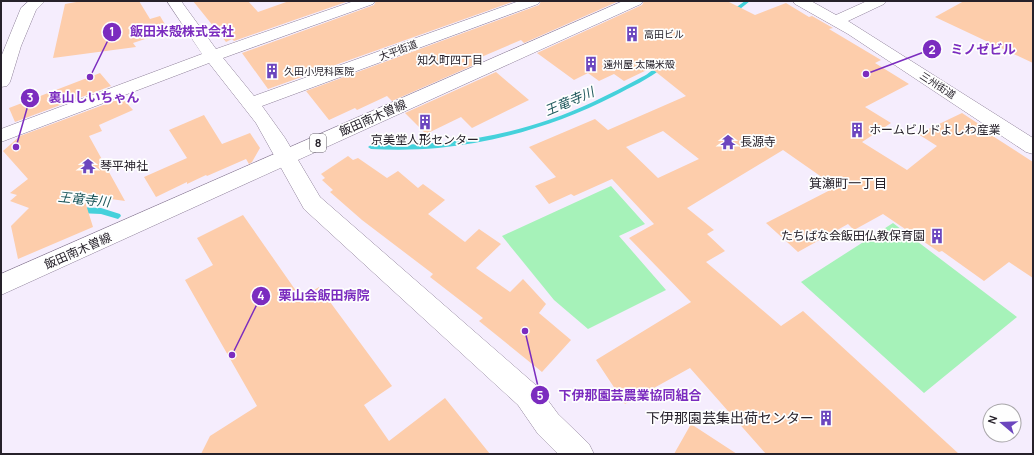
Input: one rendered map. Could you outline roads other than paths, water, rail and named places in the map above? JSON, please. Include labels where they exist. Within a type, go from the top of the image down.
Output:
[{"type":"street","points":[[1,82],[13,46],[29,8],[38,1]]},
{"type":"street","points":[[174,1],[213,57],[256,102],[263,119],[312,202],[528,396],[548,424],[579,454]]},
{"type":"street","points":[[1,136],[368,1]]},
{"type":"street","name":"大平街道","points":[[256,102],[533,1]]},
{"type":"street","name":"飯田南木曽線","points":[[1,285],[636,1]]},
{"type":"street","name":"三州街道","points":[[800,1],[854,30],[1033,147]]},
{"type":"street","points":[[836,21],[879,1]]},
{"type":"waterway","name":"王竜寺川","points":[[733,12],[748,1]]},
{"type":"waterway","name":"王竜寺川","points":[[371,147],[404,148],[437,146],[501,136],[532,127],[593,104],[643,79],[662,66]]},
{"type":"waterway","name":"王竜寺川","points":[[79,210],[101,211],[118,216]]},
{"type":"place","name":"高田ビル","points":[[632,34]]},
{"type":"place","name":"遠州屋 太陽米殻","points":[[591,64]]},
{"type":"place","name":"久田小児科医院","points":[[272,71]]},
{"type":"place","name":"ミノゼビル","points":[[866,74]]},
{"type":"place","name":"飯田米殻株式会社","points":[[90,77]]},
{"type":"place","name":"京美堂人形センター","points":[[425,122]]},
{"type":"place","name":"ホームビルドよしわ産業","points":[[857,130]]},
{"type":"place","name":"長源寺","points":[[728,142]]},
{"type":"place","name":"裏山しいちゃん","points":[[16,147]]},
{"type":"place","name":"琴平神社","points":[[88,166]]},
{"type":"place","name":"たちばな会飯田仏教保育園","points":[[937,236]]},
{"type":"place","name":"下伊那園芸農業協同組合","points":[[525,331]]},
{"type":"place","name":"栗山会飯田病院","points":[[232,355]]},
{"type":"place","name":"下伊那園芸集出荷センター","points":[[826,418]]},
{"type":"district","name":"知久町四丁目","points":[[450,60]]},
{"type":"district","name":"箕瀬町一丁目","points":[[848,183]]}]
